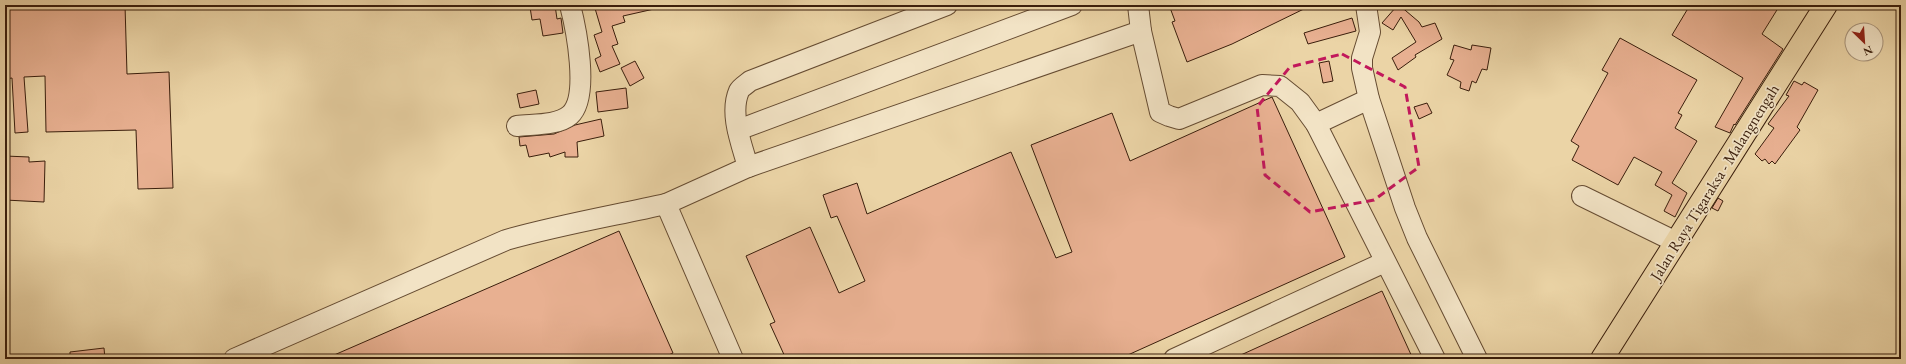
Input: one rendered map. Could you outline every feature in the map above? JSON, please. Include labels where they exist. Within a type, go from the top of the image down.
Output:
[{"type":"main road","name":"Jalan Raya Tigaraksa - Malangnengah","points":[[1602,359],[1826,5]]},
{"type":"street","points":[[516,126],[556,121],[570,114],[574,108],[580,85],[579,56],[575,25],[570,5]]},
{"type":"street","points":[[748,168],[738,130],[736,107],[739,90],[750,81],[947,5]]},
{"type":"street","points":[[738,130],[1072,5]]},
{"type":"street","points":[[1138,5],[1142,31],[1160,112],[1179,119],[1262,85],[1280,86],[1300,102],[1316,124],[1435,359]]},
{"type":"street","points":[[1366,5],[1370,32],[1362,58],[1362,68],[1369,99],[1405,208],[1417,238],[1477,359]]},
{"type":"street","points":[[234,359],[506,240],[546,229],[589,222],[666,204],[748,168],[1142,31]]},
{"type":"street","points":[[1316,124],[1369,99]]},
{"type":"street","points":[[1582,196],[1676,242]]},
{"type":"street","points":[[666,204],[731,358]]},
{"type":"street","points":[[1174,359],[1385,262]]},
{"type":"highlighted area","points":[[1342,54],[1405,87],[1419,167],[1374,200],[1310,212],[1265,175],[1257,107],[1290,67]]},
{"type":"building","points":[[5,5],[125,5],[127,74],[169,72],[173,188],[138,189],[136,130],[46,132],[45,76],[24,77],[28,132],[15,133],[12,78],[5,79]]},
{"type":"building","points":[[555,5],[557,19],[561,18],[563,33],[543,36],[540,19],[532,20],[530,7]]},
{"type":"building","points":[[594,5],[653,5],[654,9],[623,16],[625,22],[612,26],[618,44],[612,46],[620,64],[600,72],[595,59],[601,56],[594,35],[602,32]]},
{"type":"building","points":[[1169,5],[1312,5],[1232,44],[1187,62],[1172,22],[1175,21]]},
{"type":"building","points":[[1395,5],[1399,5],[1419,22],[1422,27],[1435,23],[1442,39],[1415,55],[1416,57],[1398,70],[1392,58],[1416,42],[1401,17],[1393,30],[1382,23],[1396,7]]},
{"type":"building","points":[[1690,5],[1780,5],[1762,34],[1783,49],[1735,125],[1734,124],[1730,133],[1715,127],[1743,78],[1672,35]]},
{"type":"building","points":[[1352,18],[1356,31],[1308,44],[1304,33]]},
{"type":"building","points":[[1620,38],[1697,80],[1678,113],[1682,115],[1675,128],[1697,141],[1672,183],[1687,193],[1675,217],[1664,211],[1672,195],[1655,185],[1662,172],[1634,157],[1618,185],[1572,160],[1579,146],[1571,141],[1608,73],[1602,70]]},
{"type":"building","points":[[1454,45],[1471,50],[1472,45],[1491,48],[1487,70],[1482,69],[1476,83],[1472,81],[1469,91],[1460,88],[1461,82],[1447,75],[1454,60],[1450,59]]},
{"type":"building","points":[[635,61],[644,78],[630,86],[621,68]]},
{"type":"building","points":[[1329,61],[1333,81],[1323,83],[1319,63]]},
{"type":"building","points":[[1794,81],[1802,85],[1804,82],[1818,90],[1797,127],[1800,130],[1775,164],[1772,161],[1769,164],[1765,159],[1762,161],[1755,154],[1774,128],[1768,124],[1789,96],[1786,95]]},
{"type":"building","points":[[626,88],[628,108],[598,112],[596,92]]},
{"type":"building","points":[[536,90],[539,104],[520,108],[517,94]]},
{"type":"building","points":[[1272,97],[1345,257],[1119,359],[786,359],[770,324],[775,322],[746,256],[810,227],[839,293],[865,281],[837,216],[831,218],[823,195],[857,183],[867,214],[1011,152],[1056,258],[1072,252],[1031,145],[1112,113],[1130,161]]},
{"type":"building","points":[[1427,103],[1432,113],[1419,119],[1414,107]]},
{"type":"building","points":[[601,119],[604,136],[577,142],[578,157],[565,157],[565,152],[550,157],[549,153],[529,157],[526,145],[520,146],[519,137],[554,134],[575,125]]},
{"type":"building","points":[[5,156],[29,157],[29,162],[45,161],[44,202],[5,200]]},
{"type":"building","points":[[1718,198],[1723,201],[1718,211],[1712,208]]},
{"type":"building","points":[[619,231],[673,353],[660,359],[325,359]]},
{"type":"building","points":[[1382,291],[1413,359],[1232,359]]},
{"type":"building","points":[[104,348],[105,359],[70,359],[70,352]]}]
